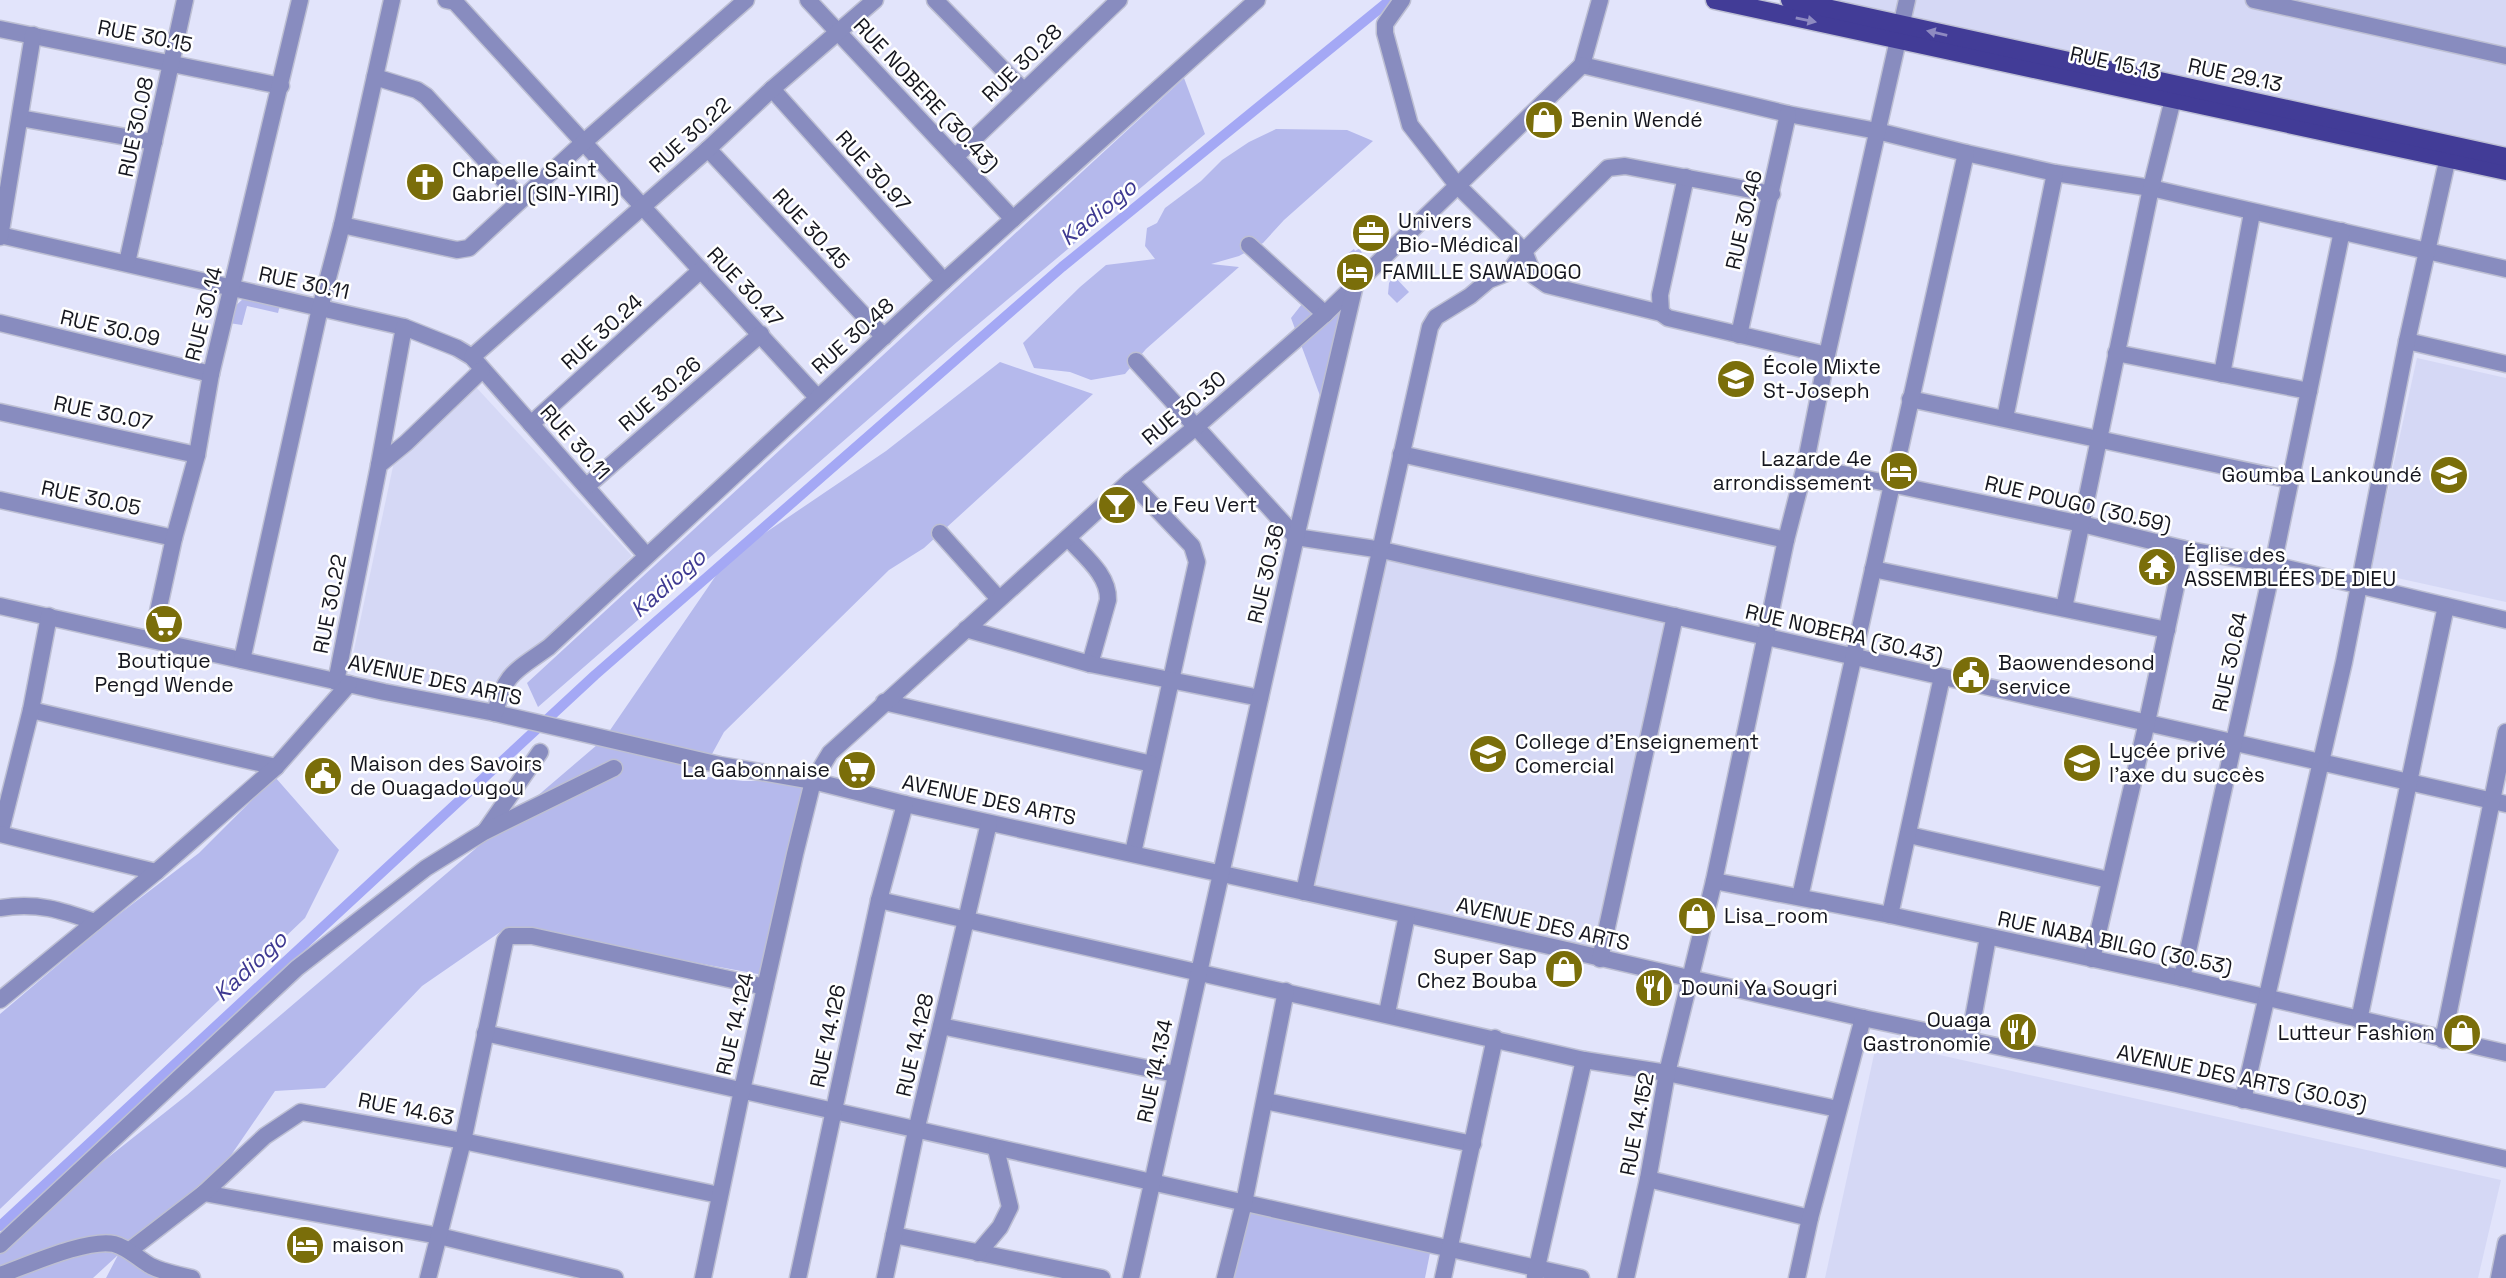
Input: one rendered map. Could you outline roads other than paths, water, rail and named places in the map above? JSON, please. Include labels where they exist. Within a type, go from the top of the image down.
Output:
[{"type":"main road","name":"RUE 15.13","points":[[1715,0],[1899,33],[2173,99],[2449,152],[2506,171]]},
{"type":"main road","name":"RUE 29.13","points":[[1790,0],[1899,33],[2449,152],[2506,157]]},
{"type":"street","name":"RUE 30.08","points":[[127,263],[185,0]]},
{"type":"street","name":"RUE 30.14","points":[[152,639],[174,538],[197,455],[211,373],[300,0]]},
{"type":"street","points":[[242,660],[392,0]]},
{"type":"street","name":"RUE 30.47","points":[[446,0],[455,2],[817,397]]},
{"type":"street","points":[[342,225],[461,251],[469,248],[584,142],[746,0]]},
{"type":"street","name":"RUE NOBERE (30.43)","points":[[808,0],[1013,219]]},
{"type":"street","name":"RUE 30.22","points":[[342,683],[379,466],[406,443],[477,364],[642,207],[875,0]]},
{"type":"street","points":[[935,0],[1023,90]]},
{"type":"street","name":"RUE 30.28","points":[[955,156],[1119,0]]},
{"type":"street","name":"RUE 30.48","points":[[495,713],[504,683],[510,675],[548,647],[944,281],[1257,0]]},
{"type":"street","points":[[1402,0],[1385,24],[1385,33],[1410,125],[1457,185],[1524,251],[1534,276],[1547,285],[1661,313],[1668,318],[1826,355]]},
{"type":"street","points":[[1600,0],[1582,65],[2055,173],[2151,188],[2506,269]]},
{"type":"street","name":"RUE 14.152","points":[[1626,1278],[1648,1179],[1667,1073],[1714,881],[1786,540],[1805,466],[1826,355],[1907,0]]},
{"type":"street","points":[[2254,0],[2506,56]]},
{"type":"street","name":"RUE 30.15","points":[[0,29],[281,86]]},
{"type":"street","points":[[0,236],[33,35]]},
{"type":"street","name":"RUE 30.30","points":[[813,781],[830,753],[884,702],[1130,481],[1325,314],[1582,65]]},
{"type":"street","points":[[375,77],[417,90],[426,96],[521,199]]},
{"type":"street","name":"RUE 30.97","points":[[772,89],[944,281]]},
{"type":"street","points":[[2064,608],[2151,188],[2173,99]]},
{"type":"street","name":"RUE 30.46","points":[[1739,335],[1788,114]]},
{"type":"street","points":[[20,118],[154,142]]},
{"type":"street","name":"RUE 30.45","points":[[708,149],[884,337]]},
{"type":"street","points":[[2243,1100],[2321,764],[2407,341],[2449,152]]},
{"type":"street","points":[[1800,897],[1966,153]]},
{"type":"street","points":[[1304,892],[1430,327],[1436,317],[1489,281],[1509,272],[1524,251],[1608,168],[1625,166],[1772,194]]},
{"type":"street","points":[[2005,418],[2055,173]]},
{"type":"street","points":[[1661,313],[1660,295],[1686,177]]},
{"type":"street","points":[[2222,374],[2252,213]]},
{"type":"street","name":"RUE 30.64","points":[[2182,978],[2273,565],[2342,232]]},
{"type":"street","name":"RUE 30.11","points":[[0,236],[404,327],[445,342],[477,364],[646,555]]},
{"type":"street","points":[[1249,245],[1325,314]]},
{"type":"street","name":"RUE 30.24","points":[[531,424],[701,270]]},
{"type":"street","name":"RUE 30.36","points":[[1222,874],[1355,285]]},
{"type":"street","name":"RUE 30.09","points":[[0,323],[211,373]]},
{"type":"street","points":[[379,466],[404,327]]},
{"type":"street","name":"RUE 30.26","points":[[587,486],[761,334]]},
{"type":"street","points":[[2407,341],[2506,364]]},
{"type":"street","points":[[2116,353],[2309,391]]},
{"type":"street","points":[[1136,361],[1296,537]]},
{"type":"street","points":[[1910,399],[2290,480]]},
{"type":"street","name":"RUE 30.07","points":[[0,412],[197,455]]},
{"type":"street","points":[[1401,454],[1786,540]]},
{"type":"street","name":"RUE POUGO (30.59)","points":[[1805,466],[2082,524],[2184,549],[2273,565],[2506,620]]},
{"type":"street","points":[[1130,481],[1192,547],[1197,562],[1133,853]]},
{"type":"street","name":"RUE 30.05","points":[[0,500],[174,538]]},
{"type":"street","points":[[940,533],[999,598]]},
{"type":"street","name":"RUE NOBERA (30.43)","points":[[1296,537],[1381,550],[2499,803]]},
{"type":"street","points":[[1068,538],[1105,580],[1109,589],[1090,664]]},
{"type":"street","points":[[2092,959],[2184,549]]},
{"type":"street","points":[[1873,569],[2166,629]]},
{"type":"street","name":"AVENUE DES ARTS","points":[[0,606],[342,683],[527,720],[720,765],[813,781],[989,823],[1969,1041]]},
{"type":"street","points":[[2359,1020],[2446,606]]},
{"type":"street","points":[[1600,959],[1675,616]]},
{"type":"street","points":[[48,617],[31,710],[0,834],[156,872]]},
{"type":"street","points":[[966,629],[1090,664],[1260,698]]},
{"type":"street","points":[[1890,915],[1942,677]]},
{"type":"street","points":[[0,1000],[156,872],[276,767],[342,683]]},
{"type":"street","points":[[884,702],[1152,764]]},
{"type":"street","points":[[31,710],[276,767]]},
{"type":"street","points":[[2443,1040],[2499,803],[2506,732]]},
{"type":"street","points":[[484,832],[540,752]]},
{"type":"street","points":[[0,1245],[297,968],[426,868],[484,832],[614,768]]},
{"type":"street","name":"RUE 14.124","points":[[704,1278],[742,1090],[813,781]]},
{"type":"street","name":"RUE 14.126","points":[[798,1278],[879,900],[905,804]]},
{"type":"street","name":"RUE 14.128","points":[[885,1278],[916,1131],[989,823]]},
{"type":"street","points":[[1909,835],[2109,880]]},
{"type":"street","name":"RUE 14.134","points":[[1131,1278],[1222,874]]},
{"type":"street","name":"RUE NABA BILGO (30.53)","points":[[1714,881],[1890,915],[2182,978],[2506,1053]]},
{"type":"street","points":[[879,900],[1584,1059],[1667,1073],[1838,1109]]},
{"type":"street","points":[[0,908],[41,905],[95,922]]},
{"type":"street","points":[[1387,1013],[1407,915]]},
{"type":"street","points":[[428,1278],[463,1141],[505,940],[516,934],[531,936],[765,987]]},
{"type":"street","points":[[1969,1041],[1988,937]]},
{"type":"street","points":[[1225,1278],[1244,1203],[1286,991]]},
{"type":"street","points":[[1797,1278],[1810,1218],[1863,1018]]},
{"type":"street","points":[[941,1026],[1175,1074]]},
{"type":"street","points":[[485,1033],[996,1149],[1153,1181],[1451,1248],[1535,1273],[1581,1278]]},
{"type":"street","points":[[1443,1278],[1494,1038]]},
{"type":"street","name":"AVENUE DES ARTS (30.03)","points":[[1969,1041],[2506,1159]]},
{"type":"street","points":[[1535,1273],[1584,1059]]},
{"type":"street","points":[[1265,1101],[1473,1144]]},
{"type":"street","name":"RUE 14.63","points":[[130,1250],[204,1193],[265,1136],[302,1112],[463,1141],[719,1195]]},
{"type":"street","points":[[978,1253],[1000,1227],[1010,1207],[996,1149]]},
{"type":"street","points":[[1648,1179],[1810,1218]]},
{"type":"street","points":[[204,1193],[439,1236],[615,1278]]},
{"type":"street","points":[[894,1235],[1102,1278]]},
{"type":"street","points":[[0,1275],[52,1256],[101,1243],[130,1250],[152,1266],[192,1278]]},
{"type":"street","points":[[2499,1278],[2506,1243]]},
{"type":"waterway","name":"Kadiogo","points":[[0,1226],[595,675],[1062,267],[1390,0]]},
{"type":"place","name":"Benin Wendé","points":[[1544,120]]},
{"type":"place","name":"Chapelle Saint Gabriel (SIN-YIRI)","points":[[425,182]]},
{"type":"place","name":"Univers Bio-Médical","points":[[1371,233]]},
{"type":"place","name":"FAMILLE SAWADOGO","points":[[1355,272]]},
{"type":"place","name":"École Mixte St-Joseph","points":[[1736,379]]},
{"type":"place","name":"Lazarde 4e arrondissement","points":[[1899,471]]},
{"type":"place","name":"Goumba Lankoundé","points":[[2449,475]]},
{"type":"place","name":"Le Feu Vert","points":[[1117,505]]},
{"type":"place","name":"Église des ASSEMBLÉES DE DIEU","points":[[2157,567]]},
{"type":"place","name":"Boutique Pengd Wende","points":[[164,624]]},
{"type":"place","name":"Baowendesond service","points":[[1971,675]]},
{"type":"place","name":"College d'Enseignement Comercial","points":[[1488,754]]},
{"type":"place","name":"Lycée privé l'axe du succès","points":[[2082,763]]},
{"type":"place","name":"La Gabonnaise","points":[[857,770]]},
{"type":"place","name":"Maison des Savoirs de Ouagadougou","points":[[323,776]]},
{"type":"place","name":"Lisa_room","points":[[1697,916]]},
{"type":"place","name":"Super Sap Chez Bouba","points":[[1564,969]]},
{"type":"place","name":"Douni Ya Sougri","points":[[1654,988]]},
{"type":"place","name":"Ouaga Gastronomie","points":[[2018,1032]]},
{"type":"place","name":"Lutteur Fashion","points":[[2462,1033]]},
{"type":"place","name":"maison","points":[[305,1245]]}]
